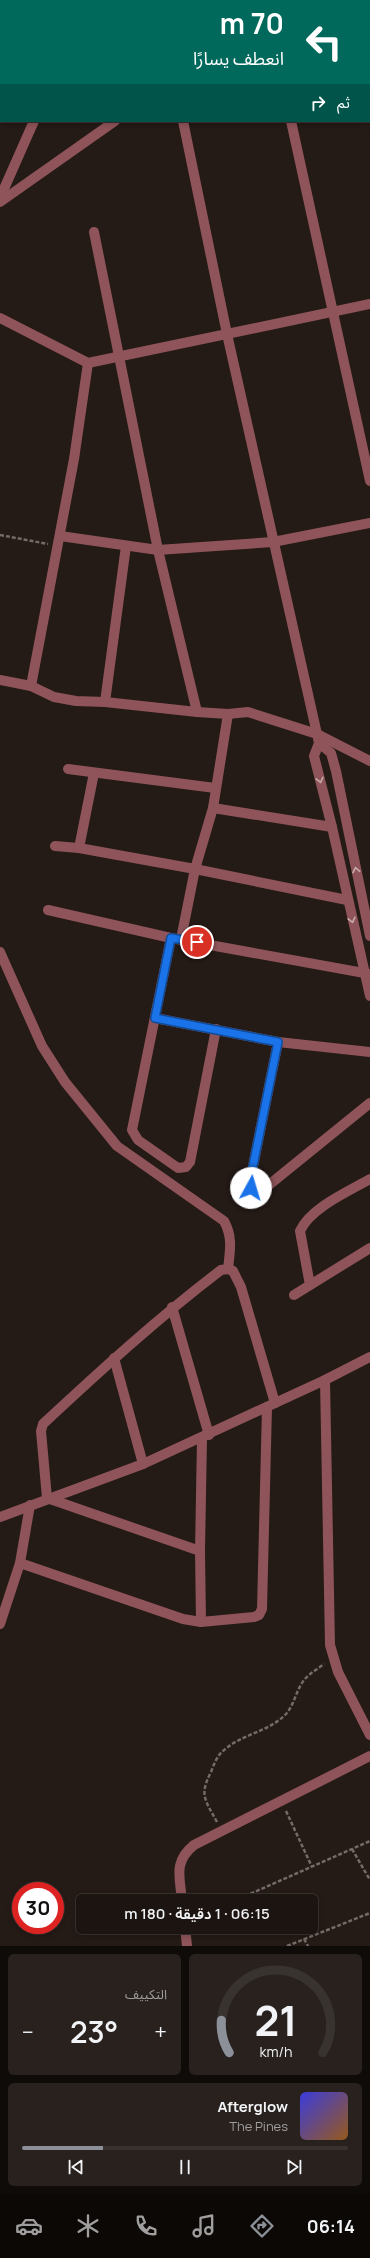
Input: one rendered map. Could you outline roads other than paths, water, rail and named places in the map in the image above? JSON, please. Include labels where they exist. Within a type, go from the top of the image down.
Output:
[{"type":"street","points":[[0,198],[34,122]]},
{"type":"street","points":[[0,202],[114,122]]},
{"type":"street","points":[[183,122],[227,334],[318,738],[314,756],[332,827],[347,900],[368,974],[370,996]]},
{"type":"street","points":[[292,122],[332,312],[370,481]]},
{"type":"street","points":[[94,232],[158,550],[196,712]]},
{"type":"street","points":[[0,318],[88,362],[370,304]]},
{"type":"street","points":[[31,686],[74,459],[88,362]]},
{"type":"street","points":[[59,541],[158,550],[273,542],[370,523]]},
{"type":"street","points":[[105,702],[126,546]]},
{"type":"street","points":[[0,680],[31,686],[54,697],[76,701],[105,702],[196,712],[228,714],[248,712],[318,738],[370,761]]},
{"type":"street","points":[[216,1029],[190,1162],[186,1167],[178,1168],[138,1140],[132,1130],[155,1018],[213,808],[228,714]]},
{"type":"street","points":[[318,738],[331,753],[336,771],[370,936]]},
{"type":"street","points":[[68,768],[94,773],[215,788]]},
{"type":"street","points":[[79,848],[94,773]]},
{"type":"street","points":[[213,808],[332,827]]},
{"type":"street","points":[[55,846],[79,848],[196,869],[347,900]]},
{"type":"street","points":[[48,910],[176,938],[368,974]]},
{"type":"street","points":[[0,952],[42,1046],[66,1082],[117,1146],[224,1222],[230,1231],[231,1242],[228,1269]]},
{"type":"street","points":[[155,1018],[278,1042],[370,1052]]},
{"type":"street","points":[[278,1042],[250,1181],[253,1191],[259,1193],[370,1103]]},
{"type":"street","points":[[310,1285],[300,1231],[304,1222],[338,1197],[370,1179]]},
{"type":"street","points":[[294,1295],[370,1248]]},
{"type":"street","points":[[20,1563],[183,1619],[201,1622],[254,1617],[259,1615],[262,1609],[271,1405],[241,1287],[233,1271],[228,1269],[221,1270],[172,1307],[43,1424],[41,1431],[47,1498]]},
{"type":"street","points":[[172,1307],[206,1436],[200,1550],[201,1622]]},
{"type":"street","points":[[0,1516],[143,1464],[325,1380],[370,1356]]},
{"type":"street","points":[[114,1358],[143,1464]]},
{"type":"street","points":[[325,1380],[328,1608],[333,1658],[370,1735]]},
{"type":"street","points":[[47,1498],[200,1550]]},
{"type":"street","points":[[0,1624],[2,1612],[20,1563],[30,1505]]},
{"type":"street","points":[[181,1894],[179,1862],[183,1854],[194,1845],[282,1802],[370,1756]]},
{"type":"street","points":[[186,1934],[187,1946]]}]
